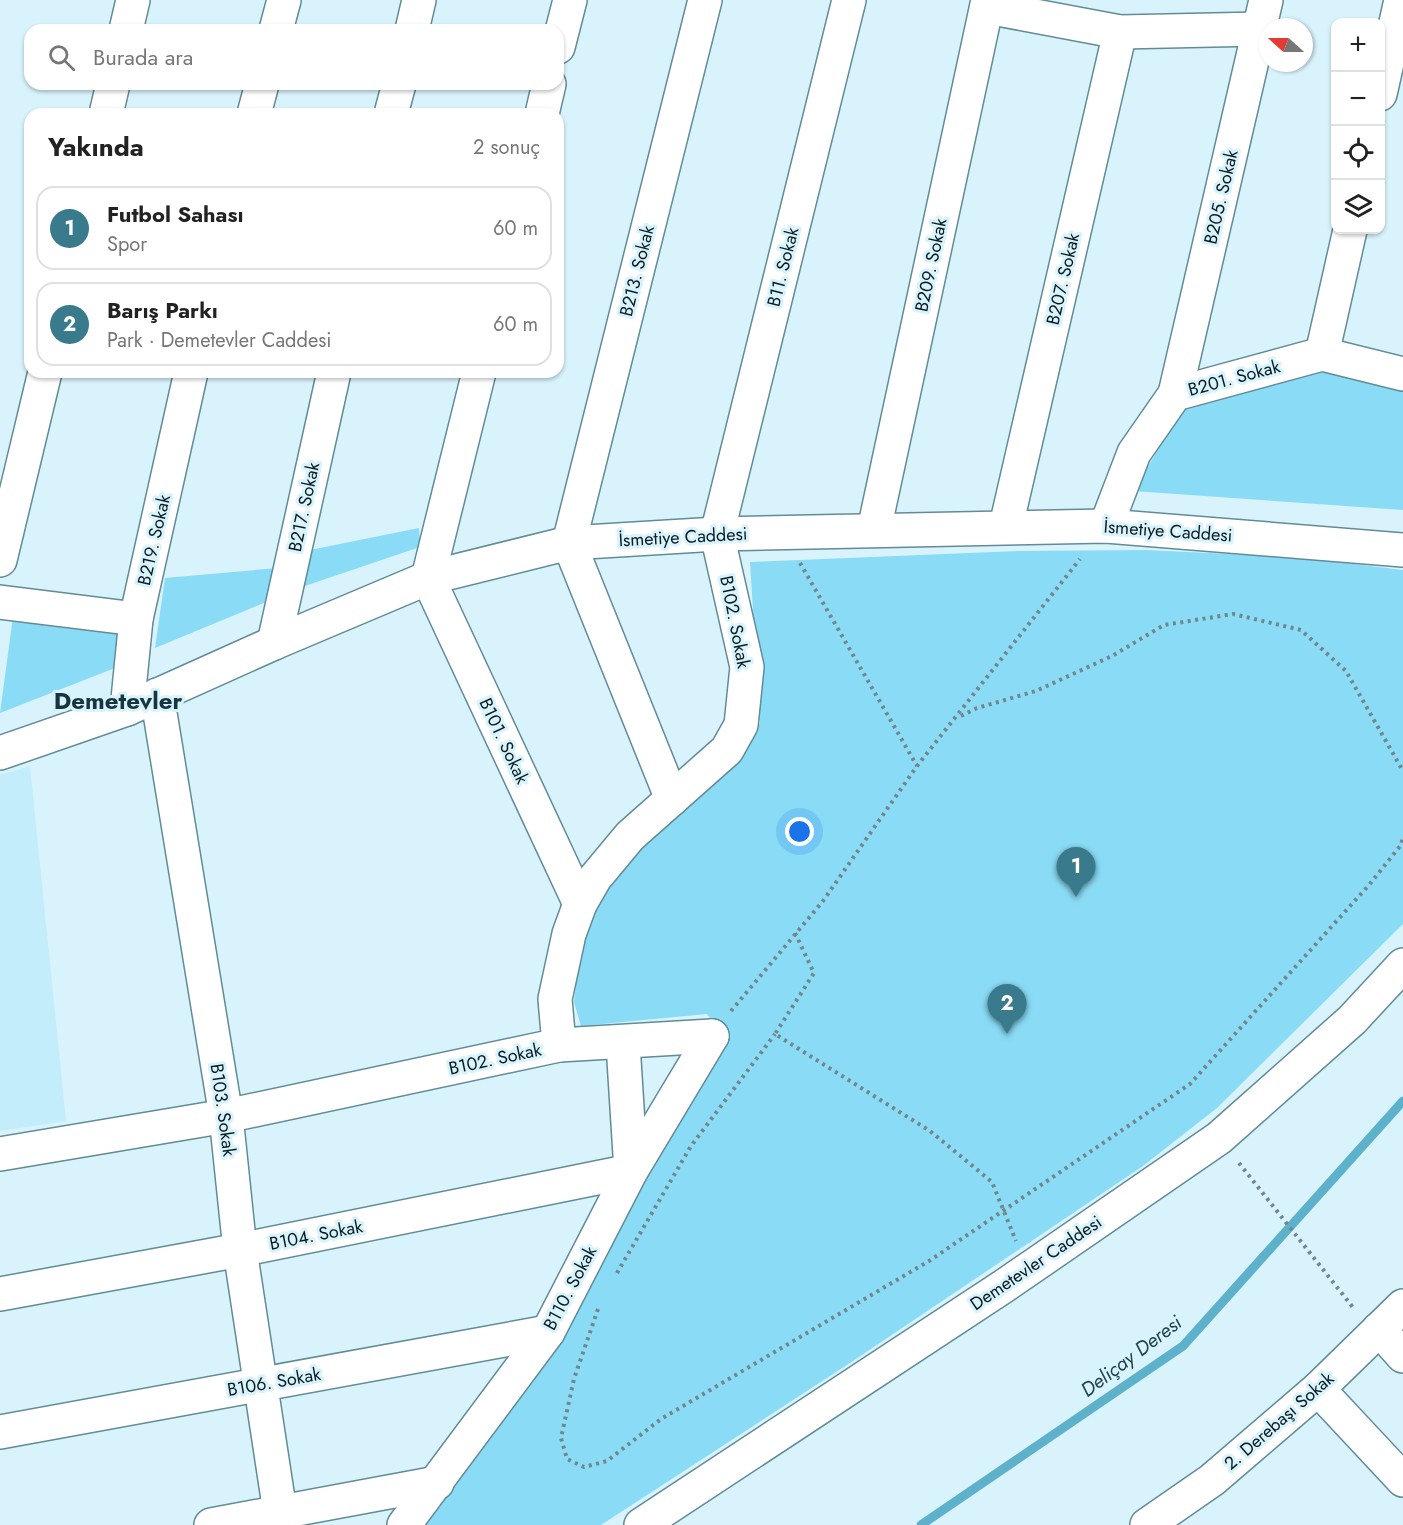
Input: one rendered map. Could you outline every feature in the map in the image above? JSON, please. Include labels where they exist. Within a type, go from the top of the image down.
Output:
[{"type":"street","points":[[127,24],[133,0]]},
{"type":"street","points":[[278,24],[284,0]]},
{"type":"street","points":[[413,24],[419,0]]},
{"type":"street","points":[[564,24],[570,0]]},
{"type":"street","name":"B213. Sokak","points":[[568,543],[705,0]]},
{"type":"street","name":"B11. Sokak","points":[[717,534],[849,0]]},
{"type":"street","points":[[1385,72],[1401,0]]},
{"type":"street","points":[[987,4],[1120,32],[1263,15]]},
{"type":"street","name":"B209. Sokak","points":[[874,530],[987,4]]},
{"type":"street","name":"B205. Sokak","points":[[1175,394],[1263,15]]},
{"type":"street","name":"B207. Sokak","points":[[1006,526],[1120,32]]},
{"type":"street","points":[[107,108],[112,90]]},
{"type":"street","points":[[256,108],[260,90]]},
{"type":"street","points":[[393,108],[397,90]]},
{"type":"street","points":[[543,108],[548,90]]},
{"type":"street","points":[[1322,354],[1349,234]]},
{"type":"street","name":"B201. Sokak","points":[[1106,526],[1134,453],[1175,394],[1322,354],[1403,374]]},
{"type":"street","points":[[0,560],[44,378]]},
{"type":"street","name":"B219. Sokak","points":[[127,709],[136,619],[190,378]]},
{"type":"street","name":"B217. Sokak","points":[[274,643],[333,378]]},
{"type":"street","points":[[428,578],[478,378]]},
{"type":"street","name":"İsmetiye Caddesi","points":[[0,753],[127,709],[274,643],[428,578],[568,543],[717,534],[1006,526],[1106,526],[1403,550]]},
{"type":"street","name":"B102. Sokak","points":[[0,1154],[226,1116],[560,1046],[555,999],[569,934],[580,904],[595,878],[630,836],[728,750],[741,725],[747,667],[717,534]]},
{"type":"street","points":[[568,543],[672,799]]},
{"type":"street","name":"B101. Sokak","points":[[428,578],[580,904]]},
{"type":"street","points":[[0,602],[136,619]]},
{"type":"street","name":"B103. Sokak","points":[[157,695],[226,1116],[240,1251],[281,1518]]},
{"type":"street","name":"Demetevler Caddesi","points":[[641,1525],[1004,1286],[1219,1138],[1352,1020],[1403,965]]},
{"type":"street","points":[[560,1046],[623,1044],[712,1036]]},
{"type":"street","name":"B110. Sokak","points":[[404,1525],[548,1332],[631,1171],[712,1036]]},
{"type":"street","points":[[623,1044],[631,1171]]},
{"type":"street","name":"B104. Sokak","points":[[0,1294],[240,1251],[631,1171]]},
{"type":"street","name":"2. Derebaşı Sokak","points":[[1147,1525],[1212,1480],[1318,1389],[1367,1320],[1403,1306]]},
{"type":"street","points":[[1367,1320],[1403,1356]]},
{"type":"street","name":"B106. Sokak","points":[[0,1432],[548,1332]]},
{"type":"street","points":[[1318,1389],[1403,1480]]},
{"type":"street","points":[[211,1525],[281,1518],[437,1483]]},
{"type":"path","points":[[712,1036],[823,901],[917,766],[958,717],[1106,526]]},
{"type":"path","points":[[778,534],[798,560],[917,766]]},
{"type":"path","points":[[958,717],[977,708],[1036,691],[1112,656],[1164,625],[1233,614],[1301,630],[1346,671],[1403,771]]},
{"type":"path","points":[[601,1301],[574,1379],[561,1438],[567,1459],[584,1467],[607,1461],[660,1419],[929,1261],[1190,1084],[1369,885],[1401,844],[1403,837]]},
{"type":"path","points":[[613,1280],[691,1146],[775,1034],[814,973],[795,933]]},
{"type":"path","points":[[775,1034],[930,1131],[992,1182],[1002,1211],[1020,1249],[1004,1286]]},
{"type":"path","points":[[1242,1167],[1367,1320]]},
{"type":"shaded area","points":[[1320,372],[1403,388],[1403,510],[1133,491],[1186,404]]},
{"type":"shaded area","points":[[419,528],[420,547],[302,587],[310,550]]},
{"type":"shaded area","points":[[1146,550],[1296,557],[1403,570],[1403,924],[1217,1108],[1143,1166],[853,1361],[601,1525],[410,1525],[727,1042],[707,1014],[581,1026],[574,1002],[580,952],[603,894],[652,834],[712,781],[760,723],[750,562],[1018,551]]},
{"type":"shaded area","points":[[277,568],[271,600],[155,648],[165,578]]},
{"type":"shaded area","points":[[14,609],[121,625],[115,668],[0,713]]},
{"type":"shaded area","points":[[30,766],[66,1121],[0,1131],[0,775]]},
{"type":"waterway","name":"Deliçay Deresi","points":[[921,1525],[1183,1346],[1403,1101]]},
{"type":"place","name":"Futbol Sahası","points":[[1076,897]]},
{"type":"place","name":"Barış Parkı","points":[[1007,1034]]},
{"type":"district","name":"Demetevler","points":[[118,701]]}]
